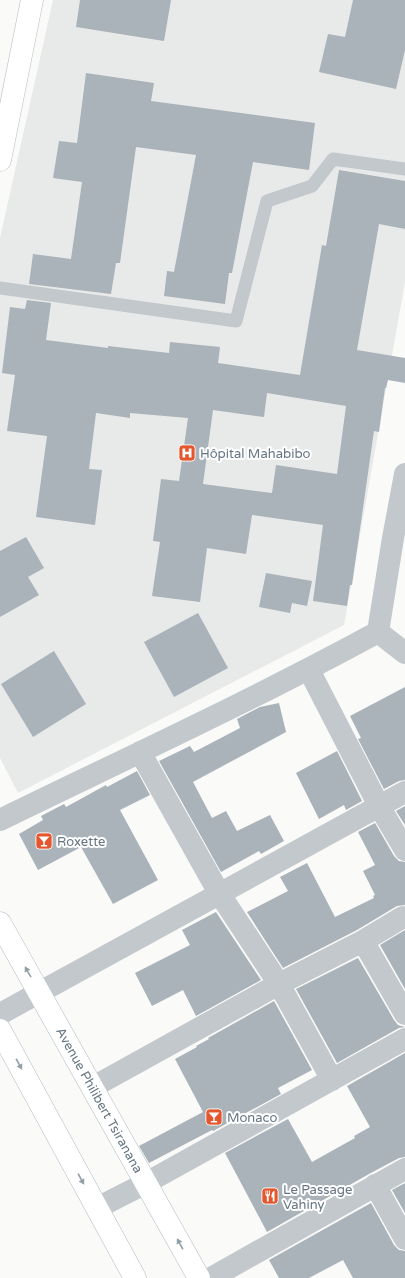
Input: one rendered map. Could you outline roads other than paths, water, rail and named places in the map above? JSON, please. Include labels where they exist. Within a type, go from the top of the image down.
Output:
[{"type":"main road","points":[[0,160],[32,0]]},
{"type":"main road","name":"Avenue Philibert Tsiranana","points":[[0,922],[199,1278]]},
{"type":"main road","points":[[0,1030],[135,1278]]},
{"type":"street","points":[[378,632],[405,474]]},
{"type":"street","points":[[378,632],[405,653]]},
{"type":"street","points":[[0,820],[309,670],[378,632]]},
{"type":"street","points":[[309,670],[379,806],[405,850]]},
{"type":"street","points":[[140,752],[219,893],[279,984],[332,1080]]},
{"type":"street","points":[[0,1014],[39,991],[405,792]]},
{"type":"street","points":[[93,1087],[279,984],[363,941],[403,917]]},
{"type":"street","points":[[363,941],[405,1014]]},
{"type":"street","points":[[97,1208],[146,1183],[405,1039]]},
{"type":"street","points":[[211,1278],[405,1169]]},
{"type":"street","points":[[375,1186],[405,1240]]},
{"type":"lane","points":[[0,288],[236,321],[267,201],[312,186],[333,159],[405,169]]},
{"type":"place","name":"Hôpital Mahabibo","points":[[187,453]]},
{"type":"place","name":"Roxette","points":[[44,841]]},
{"type":"place","name":"Monaco","points":[[214,1117]]},
{"type":"place","name":"Le Passage Vahiny","points":[[270,1196]]}]
